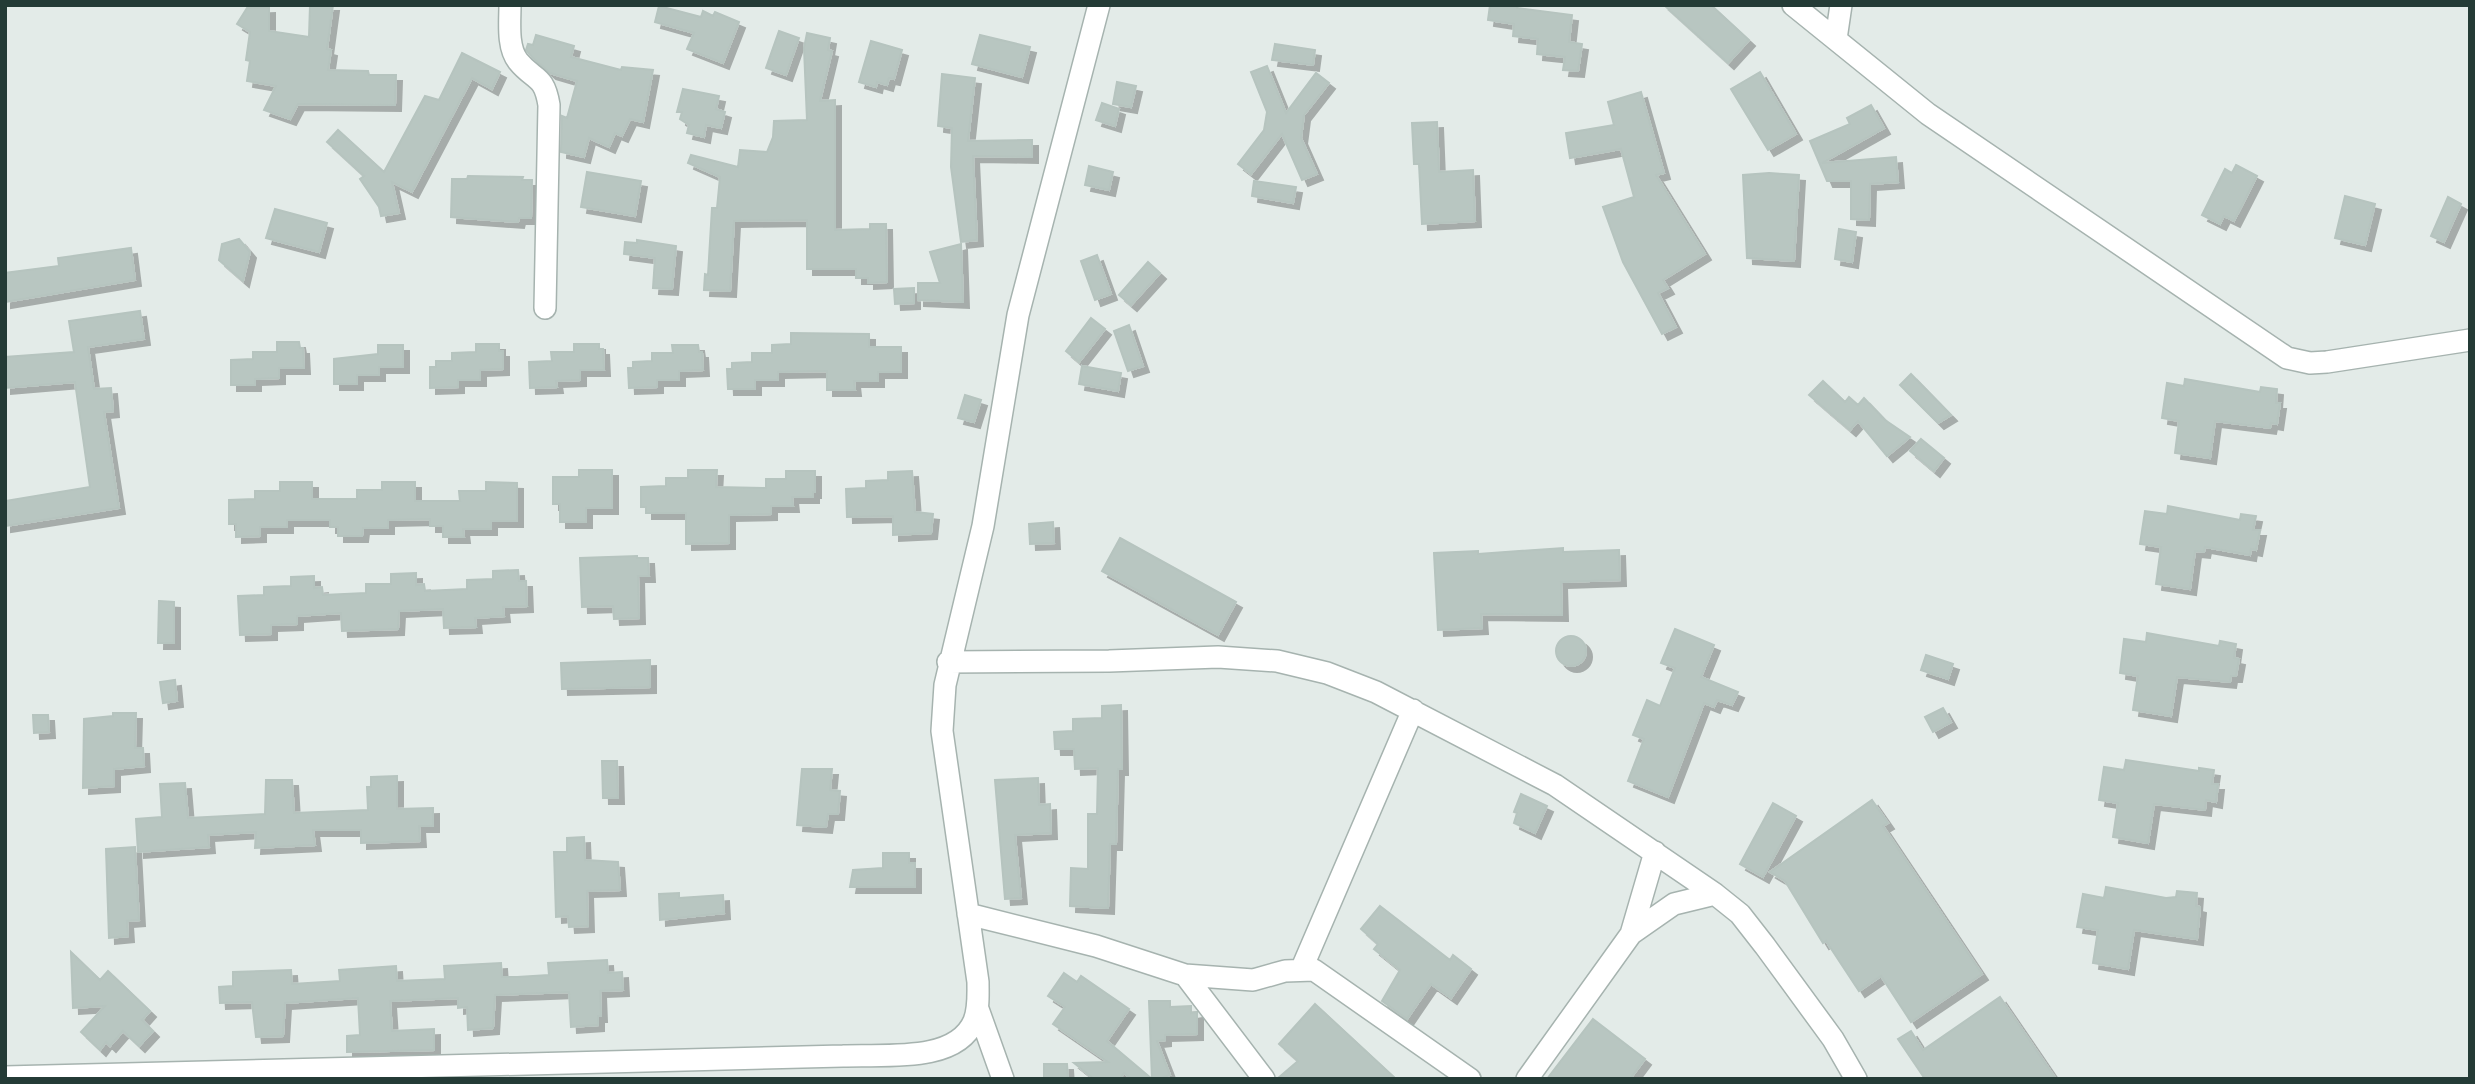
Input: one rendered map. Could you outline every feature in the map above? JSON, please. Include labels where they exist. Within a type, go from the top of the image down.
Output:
[{"type":"street","points":[[510,5],[512,48],[516,60],[542,80],[549,105],[545,308]]},
{"type":"street","points":[[1003,1079],[978,1009],[977,971],[942,731],[948,662],[983,526],[1018,316],[1045,202],[1099,5]]},
{"type":"street","points":[[1793,5],[1928,114],[2287,358],[2309,363],[2327,362],[2470,340]]},
{"type":"street","points":[[1836,38],[1841,5]]},
{"type":"street","points":[[948,662],[1109,662],[1218,657],[1277,661],[1327,673],[1412,710],[1555,785],[1655,852],[1740,914],[1833,1039],[1856,1079]]},
{"type":"street","points":[[1302,968],[1412,710]]},
{"type":"street","points":[[1527,1079],[1631,934],[1655,852]]},
{"type":"street","points":[[1631,934],[1674,904],[1715,894]]},
{"type":"street","points":[[968,914],[1096,946],[1185,975],[1253,980],[1302,968],[1326,977],[1460,1076]]},
{"type":"street","points":[[1185,975],[1264,1079]]},
{"type":"street","points":[[5,1077],[465,1072],[929,1051],[955,1043],[966,1033],[978,1009]]},
{"type":"building","points":[[310,5],[333,5],[327,49],[331,50],[328,70],[396,75],[395,105],[298,104],[290,119],[264,110],[276,86],[247,81],[250,61],[246,60],[250,32],[237,24],[247,8],[269,7],[269,31],[309,37]]},
{"type":"building","points":[[1490,5],[1518,5],[1517,8],[1572,15],[1569,42],[1582,44],[1578,71],[1563,70],[1565,57],[1537,54],[1538,39],[1513,36],[1514,24],[1488,20]]},
{"type":"building","points":[[1664,5],[1711,5],[1749,40],[1728,63]]},
{"type":"building","points":[[659,6],[701,17],[703,11],[713,16],[715,12],[739,22],[723,63],[687,49],[694,33],[655,22]]},
{"type":"building","points":[[779,31],[799,38],[786,75],[766,68]]},
{"type":"building","points":[[807,33],[830,38],[828,50],[832,51],[820,101],[835,100],[835,230],[870,229],[870,224],[886,224],[887,282],[868,283],[868,278],[856,278],[856,269],[807,269],[807,220],[734,221],[730,291],[704,290],[705,274],[708,275],[712,208],[717,208],[720,177],[688,163],[691,155],[738,167],[740,150],[767,152],[773,137],[774,121],[807,120],[804,48]]},
{"type":"building","points":[[536,35],[574,46],[571,57],[621,70],[622,67],[653,70],[643,122],[630,119],[622,136],[615,133],[609,147],[589,138],[584,157],[561,152],[562,116],[567,118],[577,81],[550,73],[533,58],[526,50],[528,44],[533,45]]},
{"type":"building","points":[[980,35],[1030,47],[1022,77],[972,64]]},
{"type":"building","points":[[871,41],[902,50],[894,79],[889,78],[887,85],[877,82],[876,87],[859,82]]},
{"type":"building","points":[[1275,44],[1315,50],[1313,65],[1272,60]]},
{"type":"building","points":[[462,53],[500,72],[492,89],[472,78],[412,192],[392,182],[399,213],[381,216],[379,207],[360,179],[364,176],[327,142],[338,130],[384,172],[425,96],[439,100]]},
{"type":"building","points":[[1267,66],[1286,113],[1316,73],[1329,83],[1304,115],[1301,138],[1317,174],[1302,180],[1282,134],[1251,174],[1238,164],[1264,130],[1267,112],[1251,72]]},
{"type":"building","points":[[1760,72],[1796,134],[1768,150],[1731,89]]},
{"type":"building","points":[[942,74],[975,78],[968,141],[1032,140],[1032,157],[973,156],[977,240],[961,242],[951,167],[952,128],[938,126]]},
{"type":"building","points":[[1117,82],[1136,86],[1131,107],[1113,104]]},
{"type":"building","points":[[683,89],[719,96],[716,109],[725,112],[721,128],[706,125],[704,137],[687,133],[689,125],[680,119],[682,112],[677,112]]},
{"type":"building","points":[[1641,92],[1664,173],[1656,175],[1705,254],[1663,280],[1668,288],[1658,293],[1676,327],[1662,334],[1623,262],[1603,207],[1634,197],[1621,149],[1570,158],[1566,133],[1614,125],[1608,102]]},
{"type":"building","points":[[1102,103],[1119,109],[1115,126],[1096,120]]},
{"type":"building","points":[[1871,105],[1884,128],[1822,163],[1896,157],[1898,182],[1870,184],[1869,220],[1851,219],[1851,181],[1827,181],[1810,141],[1850,124],[1847,118]]},
{"type":"building","points":[[1437,122],[1439,172],[1473,170],[1475,221],[1422,224],[1419,164],[1414,164],[1412,123]]},
{"type":"building","points":[[2236,165],[2257,176],[2234,221],[2224,216],[2220,224],[2202,215],[2225,169],[2232,173]]},
{"type":"building","points":[[1089,166],[1113,172],[1109,190],[1085,185]]},
{"type":"building","points":[[587,172],[641,181],[635,216],[581,207]]},
{"type":"building","points":[[1743,175],[1799,175],[1794,261],[1747,258]]},
{"type":"building","points":[[468,176],[523,177],[522,180],[532,180],[531,218],[519,218],[518,222],[451,217],[452,179],[467,179]]},
{"type":"building","points":[[1254,181],[1296,187],[1293,203],[1252,196]]},
{"type":"building","points":[[2345,196],[2375,204],[2365,245],[2335,238]]},
{"type":"building","points":[[2448,197],[2461,204],[2444,242],[2431,236]]},
{"type":"building","points":[[275,209],[327,223],[319,252],[266,238]]},
{"type":"building","points":[[1839,229],[1856,232],[1852,262],[1835,259]]},
{"type":"building","points":[[239,239],[250,252],[243,281],[219,260],[222,244]]},
{"type":"building","points":[[637,240],[676,246],[672,289],[653,288],[655,258],[624,254],[625,242],[637,243]]},
{"type":"building","points":[[961,244],[963,302],[918,300],[918,283],[940,283],[930,252]]},
{"type":"building","points":[[131,248],[135,280],[5,302],[5,273],[59,266],[58,258]]},
{"type":"building","points":[[1097,255],[1111,294],[1095,300],[1081,261]]},
{"type":"building","points":[[1148,262],[1160,273],[1131,305],[1119,295]]},
{"type":"building","points":[[914,288],[914,303],[895,304],[894,289]]},
{"type":"building","points":[[140,311],[144,339],[88,347],[94,389],[111,388],[113,411],[104,412],[119,508],[5,526],[5,501],[90,487],[75,382],[5,388],[5,357],[74,352],[69,321]]},
{"type":"building","points":[[1091,318],[1105,329],[1079,362],[1066,351]]},
{"type":"building","points":[[1129,325],[1143,366],[1128,371],[1114,331]]},
{"type":"building","points":[[791,333],[869,334],[869,347],[901,347],[901,372],[878,372],[878,381],[854,381],[855,390],[827,390],[827,371],[778,372],[778,380],[755,380],[755,389],[728,389],[727,369],[732,369],[732,363],[752,362],[752,353],[772,353],[772,345],[791,344]]},
{"type":"building","points":[[277,342],[299,342],[300,348],[303,348],[304,368],[279,368],[279,378],[255,379],[255,385],[231,385],[231,360],[253,359],[253,352],[277,352]]},
{"type":"building","points":[[476,344],[499,344],[499,351],[503,351],[503,369],[480,370],[480,380],[458,380],[458,387],[430,388],[430,367],[436,367],[436,361],[452,361],[452,353],[476,352]]},
{"type":"building","points":[[574,344],[599,344],[599,349],[603,349],[604,370],[580,370],[580,380],[556,381],[557,387],[530,388],[529,362],[552,361],[551,352],[574,352]]},
{"type":"building","points":[[378,345],[403,345],[403,367],[379,367],[379,375],[357,375],[357,384],[334,384],[334,359],[378,354]]},
{"type":"building","points":[[672,345],[698,345],[699,352],[702,352],[703,370],[679,371],[679,380],[657,380],[657,387],[629,388],[628,368],[633,368],[633,362],[652,361],[652,353],[673,353]]},
{"type":"building","points":[[1082,366],[1121,373],[1118,391],[1079,384]]},
{"type":"building","points":[[1911,374],[1951,415],[1938,423],[1900,385]]},
{"type":"building","points":[[2185,379],[2260,392],[2261,387],[2277,389],[2276,403],[2280,403],[2277,424],[2271,423],[2270,428],[2215,421],[2210,458],[2175,453],[2179,421],[2162,418],[2167,383],[2184,386]]},
{"type":"building","points":[[1823,381],[1845,402],[1849,397],[1858,405],[1864,398],[1885,420],[1910,437],[1887,456],[1858,421],[1850,430],[1809,395]]},
{"type":"building","points":[[965,395],[981,400],[974,422],[958,418]]},
{"type":"building","points":[[1921,439],[1944,458],[1934,471],[1910,451]]},
{"type":"building","points":[[579,470],[612,470],[612,508],[586,508],[586,522],[560,522],[560,504],[553,504],[553,477],[579,477]]},
{"type":"building","points":[[688,470],[717,470],[716,487],[766,488],[766,479],[786,479],[786,471],[815,471],[815,492],[813,497],[792,497],[793,506],[771,506],[771,514],[729,515],[729,543],[686,544],[686,513],[646,513],[646,507],[641,507],[641,487],[666,486],[666,478],[688,478]]},
{"type":"building","points":[[912,471],[915,512],[933,514],[931,533],[893,535],[893,516],[847,517],[846,489],[866,488],[866,481],[888,480],[888,472]]},
{"type":"building","points":[[280,482],[312,482],[312,499],[357,499],[357,490],[382,490],[382,482],[415,482],[415,501],[460,501],[459,491],[486,491],[486,482],[517,483],[517,521],[491,521],[491,529],[463,529],[464,537],[443,537],[443,526],[430,526],[430,519],[388,520],[388,528],[363,528],[362,536],[338,536],[338,527],[330,527],[330,520],[287,520],[287,527],[260,527],[260,536],[236,537],[236,524],[229,524],[229,500],[255,499],[255,491],[280,491]]},
{"type":"building","points":[[2168,506],[2240,520],[2241,514],[2256,516],[2253,530],[2260,530],[2256,550],[2251,549],[2250,555],[2205,547],[2204,552],[2195,551],[2190,589],[2156,584],[2161,547],[2140,544],[2145,511],[2167,514]]},
{"type":"building","points":[[1053,522],[1054,543],[1030,544],[1029,524]]},
{"type":"building","points":[[1120,538],[1236,602],[1218,635],[1102,571]]},
{"type":"building","points":[[1563,548],[1563,552],[1619,550],[1620,580],[1561,582],[1562,615],[1481,614],[1482,628],[1438,630],[1434,553],[1478,551],[1478,554]]},
{"type":"building","points":[[580,558],[648,558],[649,576],[638,576],[639,618],[614,619],[613,606],[582,607]]},
{"type":"building","points":[[518,570],[519,581],[526,581],[527,606],[503,607],[504,616],[475,618],[476,627],[444,628],[443,609],[399,611],[398,629],[342,631],[341,613],[297,616],[297,624],[271,625],[271,634],[240,635],[238,596],[264,595],[264,587],[291,586],[291,577],[314,576],[314,588],[322,587],[323,595],[366,593],[366,584],[391,584],[391,574],[416,573],[416,585],[424,584],[425,591],[467,589],[467,580],[493,579],[493,571]]},
{"type":"building","points":[[159,601],[174,602],[174,643],[158,643]]},
{"type":"building","points":[[1675,629],[1714,645],[1701,677],[1738,692],[1732,705],[1717,700],[1714,707],[1704,703],[1668,797],[1628,781],[1644,739],[1633,735],[1647,700],[1660,706],[1675,668],[1661,663]]},
{"type":"building","points":[[2147,633],[2219,646],[2220,641],[2236,644],[2234,658],[2239,659],[2236,676],[2231,676],[2230,682],[2177,677],[2171,716],[2133,710],[2138,676],[2120,673],[2124,639],[2146,642]]},
{"type":"building","points":[[1571,636],[1577,637],[1585,645],[1585,657],[1577,665],[1571,666],[1565,665],[1557,657],[1556,651],[1557,645],[1565,637]]},
{"type":"building","points":[[1926,655],[1953,664],[1948,679],[1921,670]]},
{"type":"building","points":[[650,660],[650,687],[562,689],[561,663]]},
{"type":"building","points":[[175,680],[177,701],[163,703],[160,682]]},
{"type":"building","points":[[1121,705],[1122,769],[1118,769],[1116,844],[1110,844],[1108,908],[1070,906],[1071,868],[1088,869],[1088,814],[1097,814],[1098,768],[1075,769],[1074,749],[1055,749],[1054,732],[1073,731],[1073,719],[1102,718],[1102,706]]},
{"type":"building","points":[[1943,708],[1951,722],[1933,732],[1925,717]]},
{"type":"building","points":[[113,713],[136,713],[135,748],[143,748],[144,766],[114,769],[114,786],[83,788],[84,719],[113,716]]},
{"type":"building","points":[[33,715],[48,715],[49,732],[34,733]]},
{"type":"building","points":[[2126,760],[2199,771],[2199,768],[2214,770],[2212,784],[2218,784],[2216,802],[2206,800],[2205,810],[2154,804],[2148,843],[2113,837],[2118,803],[2099,800],[2104,767],[2124,770]]},
{"type":"building","points":[[602,761],[617,761],[618,798],[603,798]]},
{"type":"building","points":[[802,769],[832,769],[830,790],[840,791],[838,814],[828,814],[826,827],[797,825]]},
{"type":"building","points":[[397,776],[397,809],[433,808],[433,826],[419,826],[420,841],[361,843],[361,830],[313,830],[315,845],[255,848],[256,832],[208,835],[209,847],[138,852],[136,819],[162,817],[160,784],[185,783],[188,818],[265,814],[266,780],[292,780],[294,813],[368,810],[367,787],[371,787],[371,777]]},
{"type":"building","points":[[1038,778],[1039,805],[1050,804],[1051,833],[1015,835],[1021,898],[1005,899],[995,780]]},
{"type":"building","points":[[1521,794],[1547,806],[1535,833],[1514,823],[1517,813],[1514,812]]},
{"type":"building","points":[[1872,800],[1888,823],[1883,826],[1982,974],[1911,1022],[1881,976],[1859,991],[1826,941],[1823,943],[1785,881],[1770,872]]},
{"type":"building","points":[[1773,803],[1796,816],[1763,877],[1740,864]]},
{"type":"building","points":[[584,837],[585,860],[618,862],[620,890],[587,891],[588,926],[569,927],[568,916],[556,917],[554,852],[567,852],[567,838]]},
{"type":"building","points":[[135,847],[139,920],[127,921],[128,936],[109,938],[106,849]]},
{"type":"building","points":[[883,853],[909,853],[909,863],[915,863],[915,887],[850,887],[853,870],[883,868]]},
{"type":"building","points":[[2106,887],[2166,898],[2176,897],[2177,891],[2197,893],[2196,906],[2200,907],[2197,939],[2134,930],[2128,969],[2093,963],[2098,930],[2077,927],[2083,894],[2104,898]]},
{"type":"building","points":[[679,893],[679,898],[723,895],[724,913],[660,920],[659,894]]},
{"type":"building","points":[[1380,906],[1450,960],[1453,955],[1471,969],[1451,998],[1431,984],[1407,1019],[1382,1001],[1400,970],[1374,949],[1378,944],[1361,929]]},
{"type":"building","points":[[71,952],[100,980],[108,971],[150,1011],[142,1020],[153,1031],[139,1046],[123,1031],[110,1046],[106,1042],[100,1050],[81,1032],[105,1006],[73,1008]]},
{"type":"building","points":[[607,960],[608,973],[622,972],[623,990],[600,991],[601,1016],[598,1016],[598,1025],[571,1027],[569,992],[495,995],[493,1028],[468,1030],[467,1007],[458,1008],[458,998],[390,1001],[392,1031],[434,1029],[434,1050],[347,1052],[347,1036],[360,1035],[358,998],[285,1003],[283,1036],[256,1037],[252,1002],[220,1003],[219,987],[233,986],[233,972],[291,970],[292,984],[340,981],[339,970],[396,966],[397,981],[445,979],[444,966],[501,963],[502,977],[517,977],[549,975],[548,963]]},
{"type":"building","points":[[1064,973],[1077,982],[1081,976],[1129,1009],[1107,1041],[1152,1079],[1132,1079],[1124,1073],[1120,1079],[1094,1079],[1074,1063],[1108,1062],[1053,1024],[1065,1007],[1048,996]]},
{"type":"building","points":[[2000,997],[2056,1079],[1925,1079],[1898,1039],[1911,1031],[1923,1050]]},
{"type":"building","points":[[1149,1001],[1170,1001],[1170,1007],[1191,1006],[1191,1013],[1197,1012],[1197,1034],[1165,1035],[1165,1040],[1157,1041],[1170,1075],[1152,1079]]},
{"type":"building","points":[[1315,1004],[1396,1079],[1277,1079],[1298,1061],[1279,1044]]},
{"type":"building","points":[[1593,1019],[1645,1059],[1630,1079],[1547,1079]]},
{"type":"building","points":[[1044,1064],[1067,1064],[1068,1079],[1044,1079]]}]
